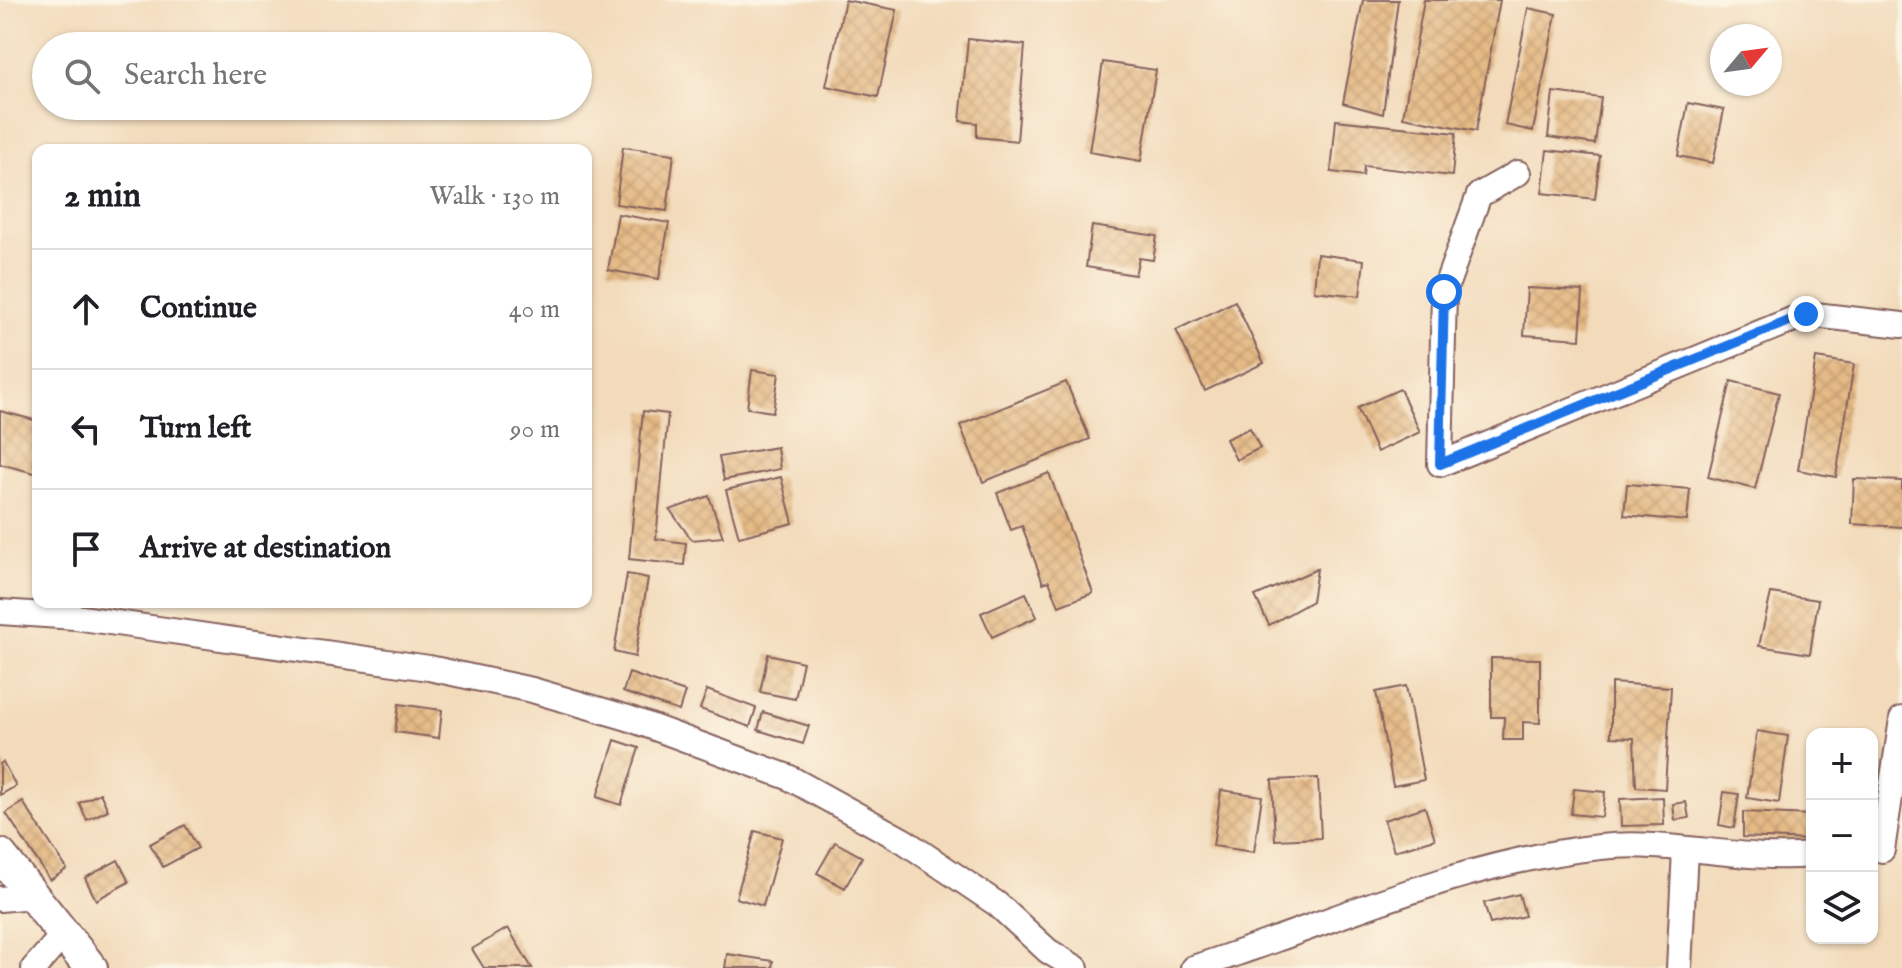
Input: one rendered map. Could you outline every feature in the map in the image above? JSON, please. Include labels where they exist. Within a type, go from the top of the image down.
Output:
[{"type":"street","points":[[1518,173],[1479,195],[1444,292],[1440,464],[1806,314],[1902,325]]},
{"type":"street","points":[[0,612],[75,617],[429,668],[532,690],[628,718],[788,777],[904,841],[997,904],[1048,951],[1076,968]]},
{"type":"street","points":[[1885,850],[1902,719]]},
{"type":"street","points":[[1193,968],[1279,941],[1376,901],[1530,860],[1598,847],[1640,844],[1685,850],[1806,855]]},
{"type":"street","points":[[1679,968],[1685,850]]},
{"type":"street","points":[[0,855],[91,968]]},
{"type":"street","points":[[0,899],[33,896]]},
{"type":"street","points":[[34,968],[64,934]]},
{"type":"building","points":[[845,0],[897,10],[878,97],[826,86]]},
{"type":"building","points":[[1363,0],[1398,0],[1383,114],[1343,103]]},
{"type":"building","points":[[1424,0],[1500,0],[1476,131],[1403,117]]},
{"type":"building","points":[[1528,8],[1556,14],[1533,131],[1505,125]]},
{"type":"building","points":[[968,39],[1025,45],[1017,141],[977,137],[977,123],[960,121]]},
{"type":"building","points":[[1103,62],[1156,70],[1141,161],[1089,152]]},
{"type":"building","points":[[1553,92],[1601,98],[1595,144],[1548,137]]},
{"type":"building","points":[[1688,103],[1724,110],[1713,163],[1678,156]]},
{"type":"building","points":[[1336,120],[1456,133],[1452,176],[1364,166],[1363,176],[1331,172]]},
{"type":"building","points":[[623,147],[674,154],[667,211],[616,204]]},
{"type":"building","points":[[1547,150],[1600,156],[1595,199],[1542,193]]},
{"type":"building","points":[[618,214],[669,223],[659,279],[608,270]]},
{"type":"building","points":[[1092,226],[1157,236],[1153,260],[1139,258],[1135,275],[1086,267]]},
{"type":"building","points":[[1317,254],[1364,260],[1360,296],[1314,291]]},
{"type":"building","points":[[1527,288],[1583,291],[1580,339],[1524,335]]},
{"type":"building","points":[[1235,301],[1264,363],[1205,391],[1176,330]]},
{"type":"building","points":[[1816,358],[1854,364],[1836,477],[1798,470]]},
{"type":"building","points":[[752,370],[779,374],[773,412],[747,408]]},
{"type":"building","points":[[1731,381],[1779,393],[1755,489],[1708,477]]},
{"type":"building","points":[[1066,382],[1090,439],[983,482],[960,425]]},
{"type":"building","points":[[1400,389],[1420,432],[1377,452],[1357,408]]},
{"type":"building","points":[[0,411],[32,419],[32,472],[0,464]]},
{"type":"building","points":[[643,411],[668,414],[656,539],[686,543],[684,565],[629,559]]},
{"type":"building","points":[[1250,428],[1260,448],[1236,460],[1226,439]]},
{"type":"building","points":[[777,447],[780,469],[724,480],[719,457]]},
{"type":"building","points":[[1049,473],[1093,593],[1059,606],[1049,581],[1043,583],[1022,526],[1011,530],[997,493]]},
{"type":"building","points":[[781,477],[793,523],[739,537],[726,490]]},
{"type":"building","points":[[1854,479],[1902,481],[1902,527],[1852,524]]},
{"type":"building","points":[[1627,484],[1690,489],[1687,521],[1624,515]]},
{"type":"building","points":[[709,496],[723,537],[692,540],[670,510]]},
{"type":"building","points":[[1317,569],[1312,601],[1269,625],[1255,596]]},
{"type":"building","points":[[627,574],[648,578],[635,657],[614,652]]},
{"type":"building","points":[[1026,593],[1037,617],[992,637],[981,613]]},
{"type":"building","points":[[1771,593],[1818,600],[1810,654],[1759,646]]},
{"type":"building","points":[[768,654],[803,662],[795,699],[760,692]]},
{"type":"building","points":[[1491,658],[1540,659],[1540,723],[1523,722],[1523,740],[1503,740],[1504,717],[1491,717]]},
{"type":"building","points":[[629,673],[685,692],[679,711],[623,692]]},
{"type":"building","points":[[1611,683],[1671,687],[1665,789],[1636,787],[1634,738],[1611,737]]},
{"type":"building","points":[[1406,686],[1424,780],[1393,786],[1376,692]]},
{"type":"building","points":[[707,690],[756,708],[750,727],[700,709]]},
{"type":"building","points":[[399,704],[442,710],[439,738],[395,732]]},
{"type":"building","points":[[763,712],[809,726],[803,744],[758,730]]},
{"type":"building","points":[[1757,731],[1788,736],[1779,803],[1747,798]]},
{"type":"building","points":[[615,740],[639,748],[621,805],[597,797]]},
{"type":"building","points":[[3,762],[16,786],[0,795],[0,764]]},
{"type":"building","points":[[1318,778],[1321,838],[1275,840],[1272,780]]},
{"type":"building","points":[[1574,789],[1605,792],[1602,817],[1571,814]]},
{"type":"building","points":[[1221,790],[1262,796],[1254,852],[1213,846]]},
{"type":"building","points":[[1724,792],[1739,794],[1734,828],[1719,825]]},
{"type":"building","points":[[100,793],[108,810],[87,820],[79,803]]},
{"type":"building","points":[[1663,797],[1664,825],[1621,826],[1620,799]]},
{"type":"building","points":[[23,802],[67,869],[50,880],[6,813]]},
{"type":"building","points":[[1686,802],[1689,818],[1675,820],[1673,804]]},
{"type":"building","points":[[1425,807],[1435,839],[1394,851],[1384,820]]},
{"type":"building","points":[[1743,812],[1806,815],[1806,840],[1743,837]]},
{"type":"building","points":[[185,825],[198,848],[163,867],[150,844]]},
{"type":"building","points":[[755,831],[782,838],[763,906],[736,898]]},
{"type":"building","points":[[835,842],[862,857],[845,888],[817,873]]},
{"type":"building","points":[[118,860],[129,882],[96,900],[85,878]]},
{"type":"building","points":[[1519,894],[1525,916],[1490,924],[1484,903]]},
{"type":"building","points":[[508,928],[532,968],[484,968],[472,949]]},
{"type":"building","points":[[727,954],[773,961],[772,968],[725,968]]},
{"type":"route","points":[[1444,292],[1440,464],[1806,314]]}]
